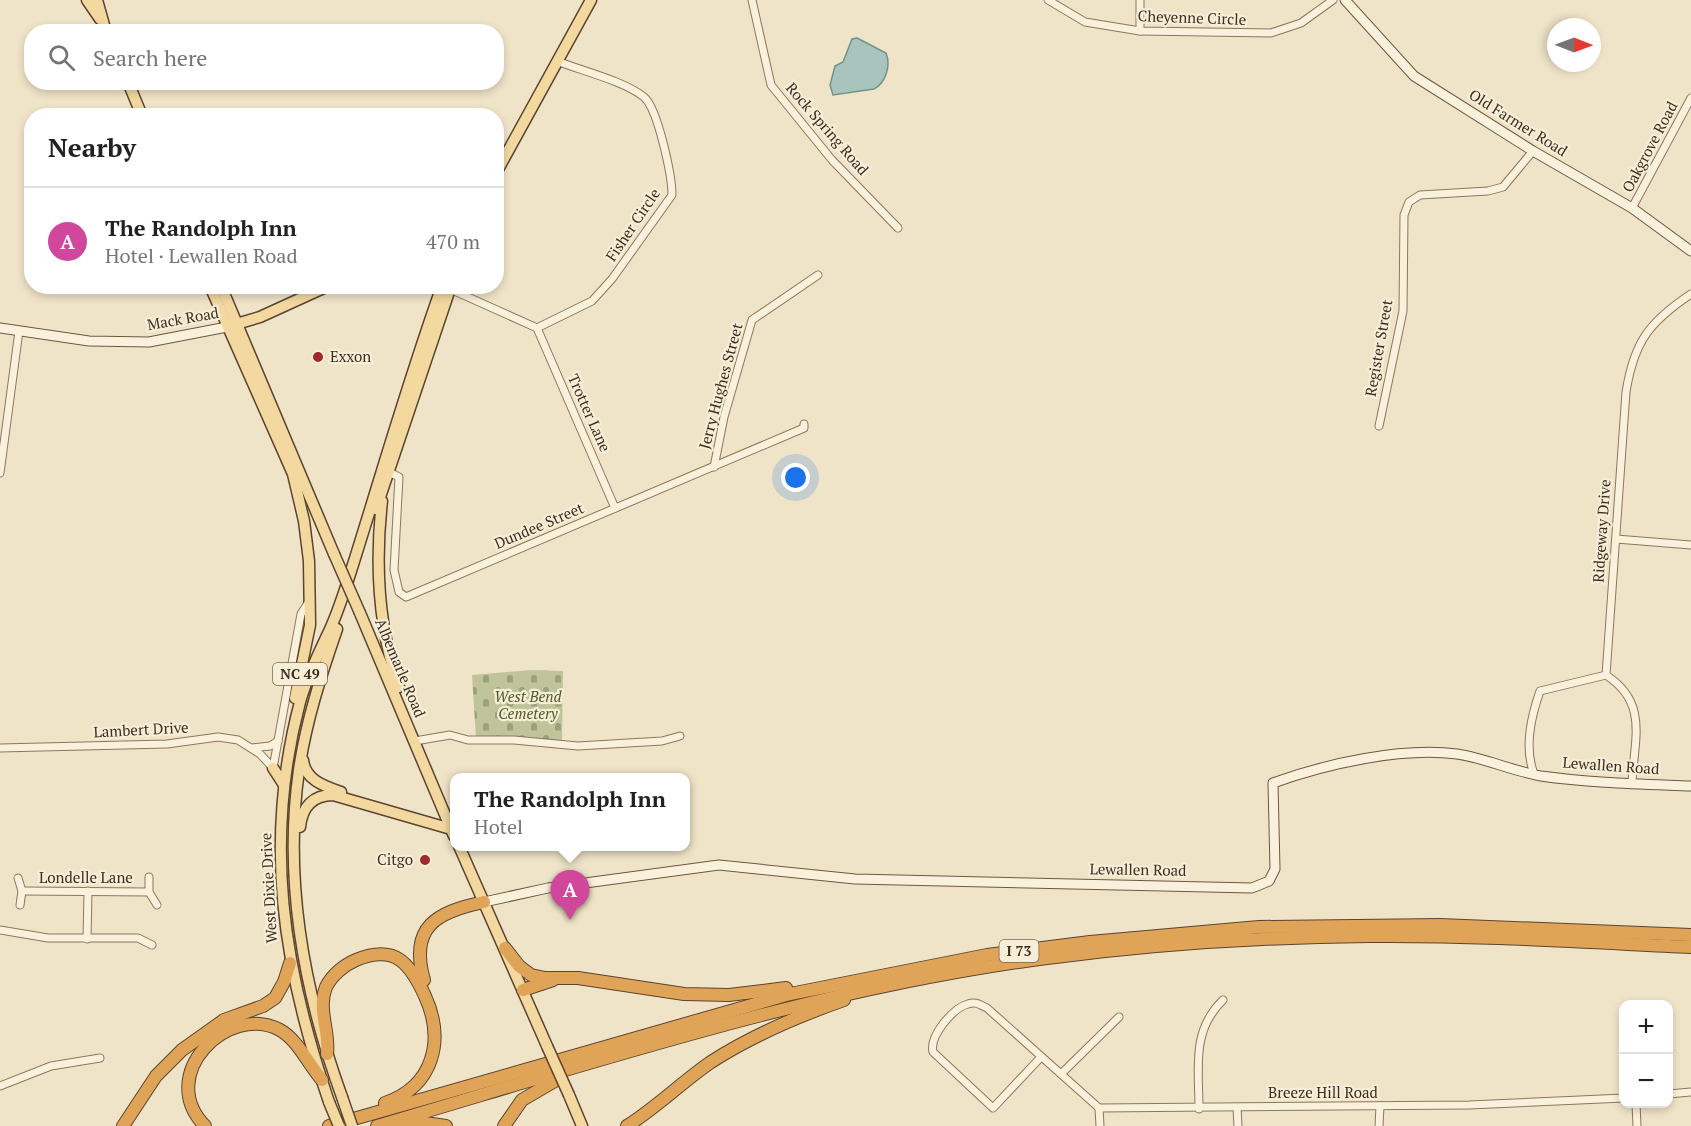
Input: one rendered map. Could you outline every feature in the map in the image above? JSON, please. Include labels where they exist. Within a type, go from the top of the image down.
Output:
[{"type":"highway","points":[[367,1115],[412,1089],[429,1069],[436,1044],[418,955],[422,935],[437,920],[484,902]]},
{"type":"highway","name":"I 73","points":[[329,1126],[790,994],[858,978],[987,955],[1090,942],[1260,927],[1440,925],[1691,935]]},
{"type":"highway","name":"I 73","points":[[377,1126],[771,1010],[885,986],[1046,958],[1180,944],[1254,940],[1431,937],[1691,947]]},
{"type":"highway","points":[[505,948],[519,966],[531,975],[608,982],[684,994],[729,995],[858,978]]},
{"type":"highway","points":[[327,1054],[328,1042],[322,1014],[323,997],[335,974],[354,961],[381,955],[401,960],[415,973],[429,1003]]},
{"type":"highway","points":[[123,1126],[156,1076],[182,1050],[224,1020],[263,1006],[275,998],[284,982],[290,963]]},
{"type":"highway","points":[[523,990],[560,978]]},
{"type":"highway","points":[[627,1126],[640,1121],[678,1086],[744,1043],[814,1011],[885,986]]},
{"type":"highway","points":[[205,1126],[195,1116],[188,1102],[186,1086],[189,1071],[210,1043],[241,1025],[270,1026],[283,1032],[322,1080]]},
{"type":"highway","points":[[504,1126],[517,1105],[533,1092],[557,1080],[589,1069],[599,1060]]},
{"type":"highway","points":[[399,1126],[425,1123],[446,1126]]},
{"type":"main road","points":[[87,0],[102,24]]},
{"type":"main road","points":[[97,0],[103,24]]},
{"type":"main road","points":[[504,158],[591,0]]},
{"type":"main road","points":[[131,90],[139,108]]},
{"type":"main road","name":"NC 49","points":[[215,294],[232,325]]},
{"type":"main road","name":"NC 49","points":[[223,294],[232,325],[292,474],[304,522],[310,600],[308,639],[286,738],[290,748]]},
{"type":"main road","name":"Mack Road","points":[[232,325],[260,317],[310,294]]},
{"type":"main road","points":[[327,646],[407,385],[444,294]]},
{"type":"main road","points":[[327,646],[389,472],[445,294]]},
{"type":"main road","name":"Albemarle Road","points":[[232,325],[296,460],[450,825]]},
{"type":"main road","name":"Albemarle Road","points":[[292,474],[316,512]]},
{"type":"main road","points":[[383,489],[379,550],[381,612],[391,663],[401,693],[402,711]]},
{"type":"main road","name":"West Dixie Drive","points":[[327,646],[303,692],[290,748],[284,785],[280,866],[290,963],[299,1006],[329,1102],[339,1126]]},
{"type":"main road","name":"West Dixie Drive","points":[[327,646],[302,753],[297,794],[294,853],[297,916],[304,968],[327,1054],[352,1126]]},
{"type":"main road","points":[[302,753],[305,770],[313,779],[354,799],[450,831]]},
{"type":"main road","points":[[273,768],[284,785]]},
{"type":"main road","points":[[294,853],[299,839],[302,814],[308,805],[328,795],[354,799]]},
{"type":"main road","points":[[461,851],[582,1126]]},
{"type":"street","name":"Rock Spring Road","points":[[752,0],[771,85],[832,160],[898,228]]},
{"type":"street","name":"Cheyenne Circle","points":[[1048,0],[1085,22],[1140,31],[1271,33],[1301,23],[1333,0]]},
{"type":"street","points":[[1140,0],[1140,31]]},
{"type":"street","name":"Old Farmer Road","points":[[1345,0],[1414,76],[1533,151],[1632,208],[1691,251]]},
{"type":"street","name":"Fisher Circle","points":[[537,328],[592,301],[612,279],[672,195],[658,129],[645,98],[630,89],[557,62]]},
{"type":"street","name":"Oakgrove Road","points":[[1632,208],[1691,98]]},
{"type":"street","name":"Register Street","points":[[1379,426],[1403,311],[1404,215],[1409,202],[1420,195],[1488,191],[1503,187],[1533,151]]},
{"type":"street","name":"Jerry Hughes Street","points":[[714,467],[724,417],[752,320],[818,275]]},
{"type":"street","points":[[462,294],[537,328]]},
{"type":"street","name":"Ridgeway Drive","points":[[1606,675],[1630,361],[1640,340],[1654,322],[1691,294]]},
{"type":"street","name":"Mack Road","points":[[0,328],[89,340],[149,342],[232,325]]},
{"type":"street","name":"Trotter Lane","points":[[537,328],[615,508]]},
{"type":"street","points":[[0,473],[19,331]]},
{"type":"street","name":"Dundee Street","points":[[389,472],[399,477],[394,570],[399,592],[406,597],[804,428],[804,424]]},
{"type":"street","points":[[1616,538],[1691,545]]},
{"type":"street","points":[[273,768],[301,614],[310,600]]},
{"type":"street","points":[[1534,774],[1530,762],[1529,742],[1540,691],[1606,675],[1627,693],[1635,708],[1632,783]]},
{"type":"street","points":[[415,741],[450,735],[468,740],[514,740],[578,746],[662,741],[680,735]]},
{"type":"street","name":"Lambert Drive","points":[[0,748],[167,744],[218,737],[238,740],[273,768]]},
{"type":"street","points":[[250,748],[270,746],[278,741]]},
{"type":"street","name":"Lewallen Road","points":[[484,902],[548,888],[719,866],[855,879],[1252,888],[1269,881],[1275,869],[1273,783],[1332,766],[1428,752],[1458,755],[1534,774],[1691,786]]},
{"type":"street","points":[[149,877],[149,892],[157,905]]},
{"type":"street","points":[[18,878],[22,891],[20,905]]},
{"type":"street","name":"Londelle Lane","points":[[22,891],[149,892]]},
{"type":"street","points":[[87,939],[88,891]]},
{"type":"street","points":[[0,930],[48,938],[138,938],[152,945]]},
{"type":"street","points":[[1199,1108],[1200,1034],[1213,1010],[1223,1000]]},
{"type":"street","points":[[1041,1057],[993,1108],[933,1052],[931,1046],[934,1036],[960,1008],[969,1003],[978,1003],[1062,1074],[1099,1108],[1100,1126]]},
{"type":"street","points":[[1062,1074],[1119,1017]]},
{"type":"street","points":[[0,1086],[51,1066],[100,1058]]},
{"type":"street","points":[[1673,1094],[1691,1092]]},
{"type":"street","name":"Breeze Hill Road","points":[[1099,1108],[1380,1106],[1619,1098]]},
{"type":"street","points":[[1379,1126],[1380,1106]]},
{"type":"street","points":[[1238,1108],[1238,1126]]},
{"type":"street","points":[[1636,1108],[1637,1126]]},
{"type":"green space","name":"West Bend Cemetery","points":[[532,670],[563,671],[562,740],[476,739],[472,675]]},
{"type":"water","points":[[857,38],[886,53],[888,63],[882,83],[874,89],[833,95],[830,85],[835,66],[843,62],[852,39]]},
{"type":"place","name":"Exxon","points":[[318,357]]},
{"type":"place","name":"Citgo","points":[[425,860]]},
{"type":"place","name":"The Randolph Inn","points":[[570,920]]}]
